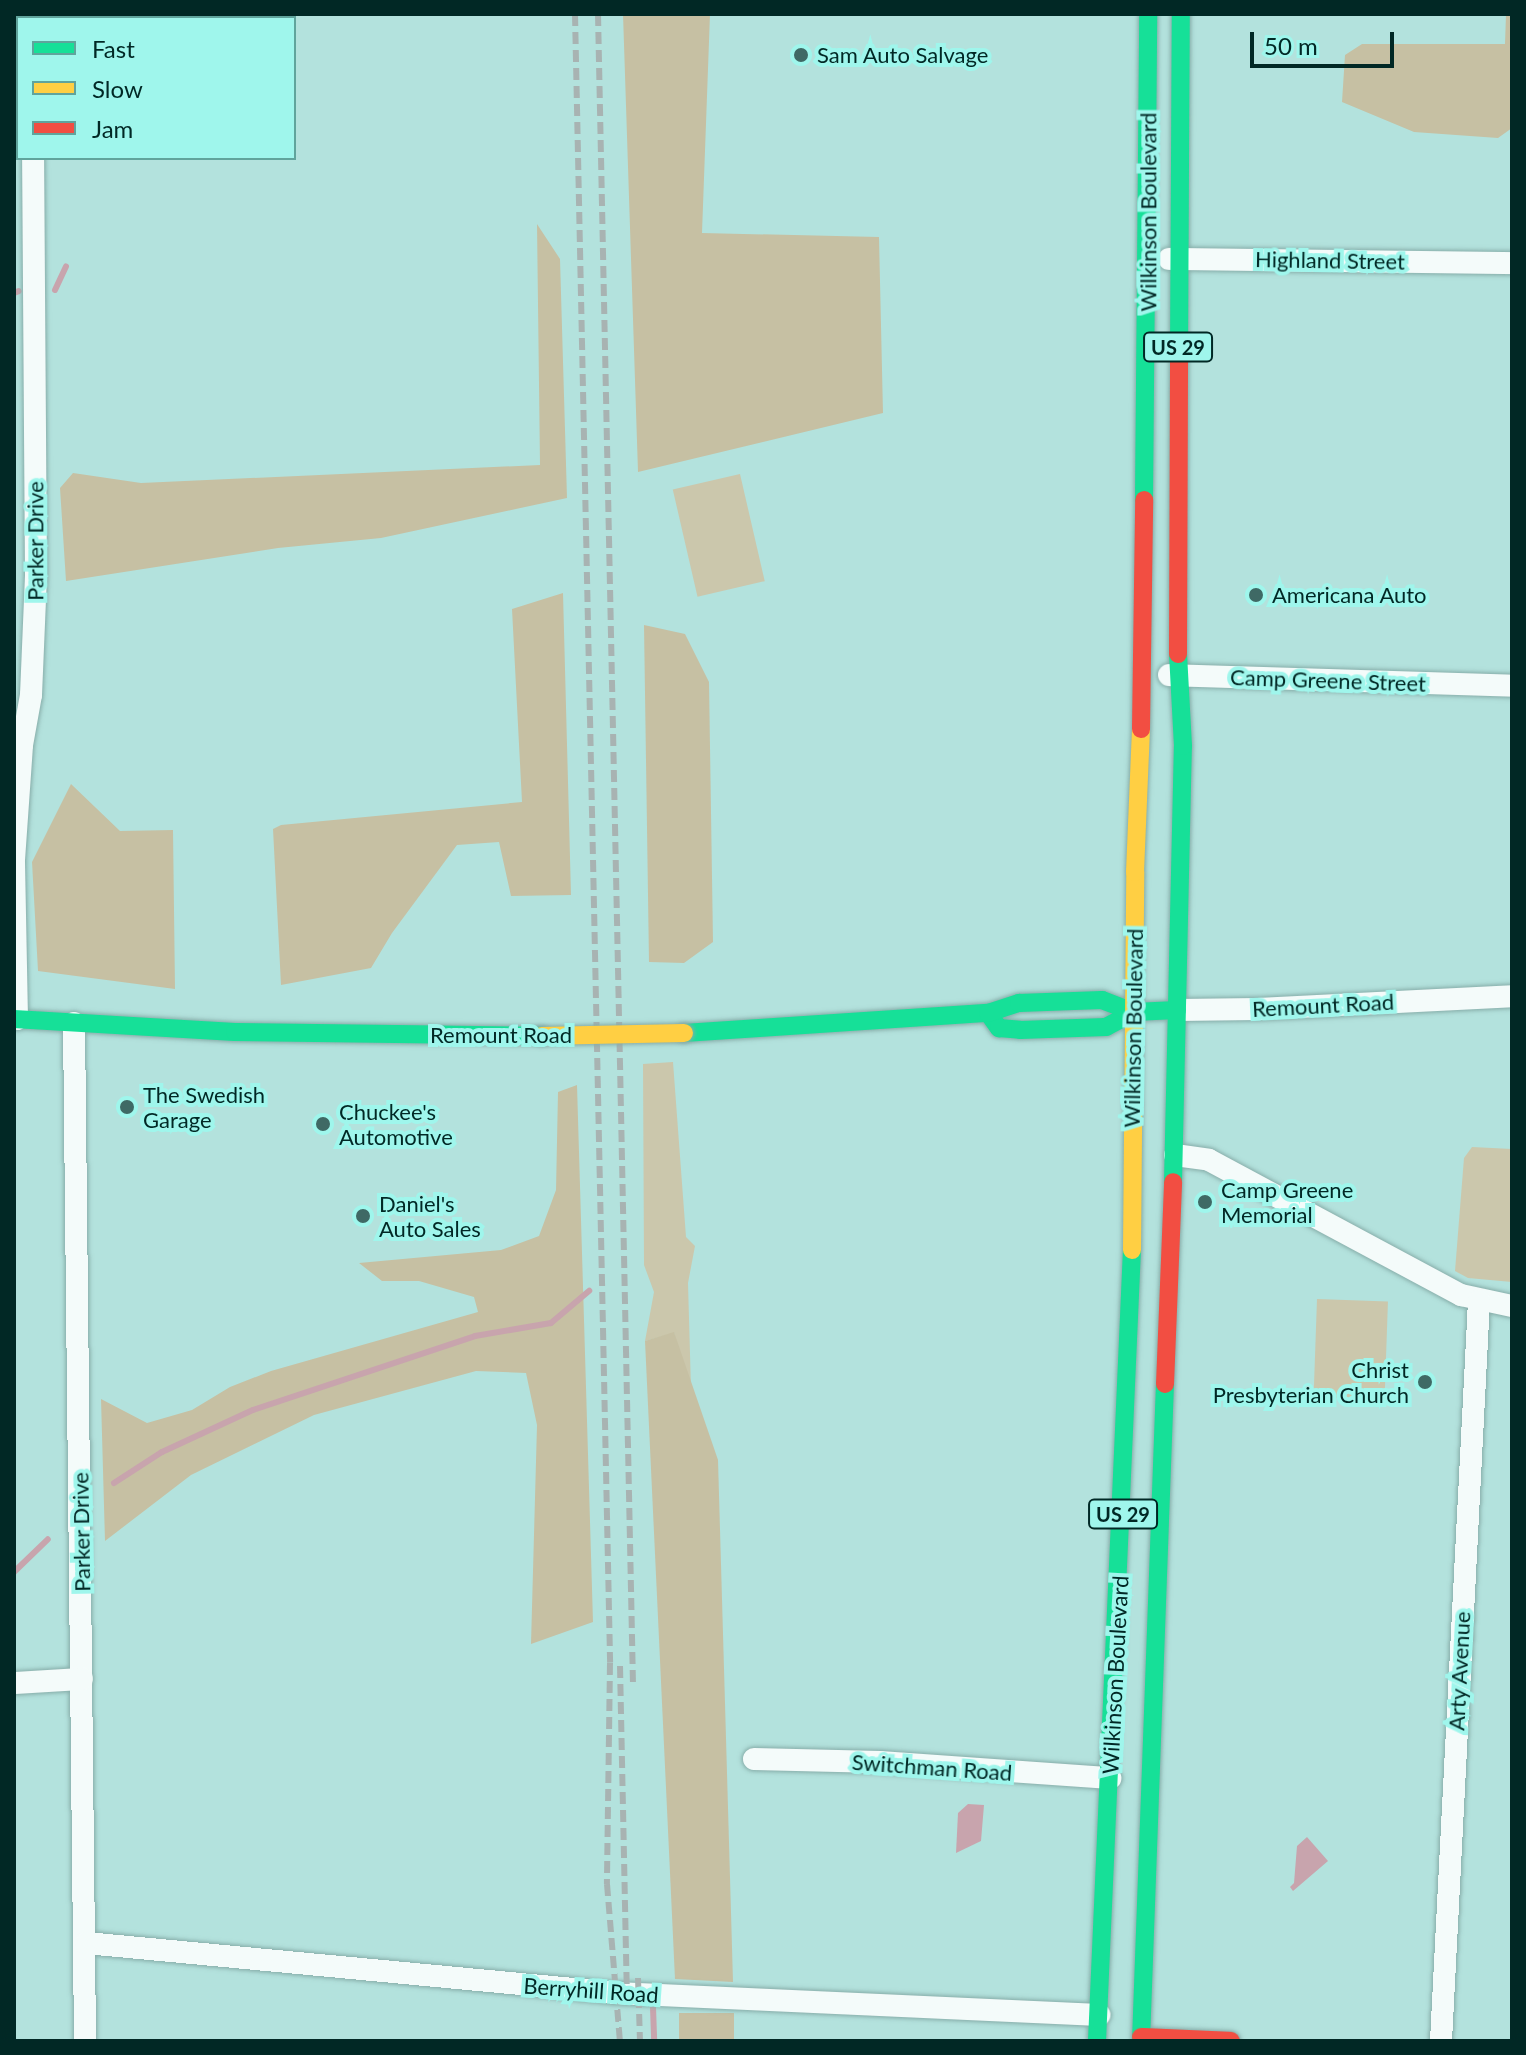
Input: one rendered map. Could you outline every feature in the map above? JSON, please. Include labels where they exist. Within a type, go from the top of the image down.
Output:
[{"type":"main road","name":"Wilkinson Boulevard","points":[[1097,2041],[1131,1318],[1134,1012],[1143,675],[1148,14]]},
{"type":"main road","name":"Wilkinson Boulevard","points":[[1141,2039],[1162,1426],[1175,1155],[1183,746],[1178,675],[1181,14]]},
{"type":"main road","name":"Remount Road","points":[[15,1019],[235,1032],[542,1036],[684,1033],[988,1013],[1019,1003],[1098,1000],[1115,1002],[1134,1012]]},
{"type":"main road","name":"Remount Road","points":[[988,1013],[999,1028],[1020,1030],[1106,1027],[1134,1012],[1177,1010]]},
{"type":"main road","points":[[1141,2039],[1231,2041]]},
{"type":"street","name":"Parker Drive","points":[[15,1019],[14,860],[22,745],[31,695],[36,574],[33,160]]},
{"type":"street","name":"Highland Street","points":[[1148,260],[1512,263]]},
{"type":"street","name":"Camp Greene Street","points":[[1143,675],[1512,686]]},
{"type":"street","name":"Remount Road","points":[[1177,1010],[1512,996]]},
{"type":"street","name":"Parker Drive","points":[[74,1023],[85,2041]]},
{"type":"street","points":[[1175,1155],[1203,1158],[1219,1165],[1327,1226],[1479,1301],[1512,1306]]},
{"type":"street","name":"Arty Avenue","points":[[1441,2041],[1479,1301]]},
{"type":"street","points":[[14,1683],[82,1679]]},
{"type":"street","name":"Switchman Road","points":[[754,1759],[862,1761],[1110,1778]]},
{"type":"street","name":"Berryhill Road","points":[[86,1943],[616,1993],[1099,2015]]},
{"type":"shaded area","points":[[623,14],[710,14],[702,233],[879,237],[883,413],[638,472]]},
{"type":"shaded area","points":[[1506,14],[1512,14],[1512,128],[1498,138],[1414,132],[1342,102],[1345,55],[1362,44],[1505,44]]},
{"type":"shaded area","points":[[537,224],[560,259],[567,498],[381,538],[278,548],[66,581],[60,488],[73,473],[141,483],[540,465]]},
{"type":"shaded area","points":[[740,474],[765,581],[698,597],[673,490]]},
{"type":"shaded area","points":[[563,593],[571,895],[511,896],[499,842],[457,845],[392,933],[371,968],[281,985],[273,829],[281,825],[522,802],[512,609]]},
{"type":"shaded area","points":[[644,625],[685,634],[709,682],[713,942],[684,963],[649,962]]},
{"type":"shaded area","points":[[71,784],[120,831],[173,830],[175,989],[38,971],[32,862]]},
{"type":"shaded area","points":[[673,1062],[686,1237],[695,1246],[688,1283],[691,1389],[674,1333],[645,1341],[654,1292],[644,1265],[643,1064]]},
{"type":"shaded area","points":[[577,1085],[593,1622],[531,1644],[537,1425],[526,1373],[476,1371],[314,1415],[191,1475],[105,1541],[101,1399],[147,1423],[192,1410],[230,1387],[271,1371],[478,1312],[474,1297],[419,1281],[382,1281],[359,1263],[501,1250],[539,1236],[556,1190],[558,1092]]},
{"type":"shaded area","points":[[1472,1147],[1512,1149],[1512,1282],[1468,1278],[1455,1271],[1464,1158]]},
{"type":"shaded area","points":[[1317,1299],[1388,1301],[1385,1399],[1314,1397]]},
{"type":"shaded area","points":[[674,1332],[718,1460],[733,1982],[675,1979],[645,1341]]},
{"type":"shaded area","points":[[968,1804],[984,1805],[981,1841],[956,1853],[958,1813]]},
{"type":"shaded area","points":[[1307,1837],[1328,1861],[1293,1891],[1290,1887],[1294,1883],[1297,1846]]},
{"type":"shaded area","points":[[679,2013],[734,2013],[734,2041],[679,2041]]},
{"type":"waterway","points":[[55,290],[66,266]]},
{"type":"waterway","points":[[14,293],[19,291]]},
{"type":"waterway","points":[[114,1483],[162,1452],[253,1410],[475,1336],[551,1323],[589,1291]]},
{"type":"waterway","points":[[14,1572],[48,1539]]},
{"type":"waterway","points":[[653,2007],[654,2041]]},
{"type":"railway","points":[[575,14],[610,1663],[607,1884],[620,2041]]},
{"type":"railway","points":[[598,14],[633,1686]]},
{"type":"railway","points":[[620,1666],[627,1998]]},
{"type":"railway","points":[[638,1978],[640,2041]]},
{"type":"traffic: fast","points":[[1144,500],[1148,14]]},
{"type":"traffic: fast","points":[[1179,354],[1181,14]]},
{"type":"traffic: fast","points":[[1173,1182],[1183,746],[1178,654]]},
{"type":"traffic: fast","points":[[684,1033],[988,1013],[1019,1003],[1102,1000],[1134,1012],[1177,1010]]},
{"type":"traffic: fast","points":[[988,1013],[999,1028],[1020,1030],[1106,1027],[1134,1012]]},
{"type":"traffic: fast","points":[[14,1019],[235,1032],[542,1036]]},
{"type":"traffic: fast","points":[[1097,2041],[1132,1250]]},
{"type":"traffic: fast","points":[[1141,2041],[1165,1384]]},
{"type":"traffic: slow","points":[[1132,1250],[1135,872],[1141,729]]},
{"type":"traffic: slow","points":[[542,1036],[684,1033]]},
{"type":"traffic: jam","points":[[1178,654],[1179,354]]},
{"type":"traffic: jam","points":[[1141,729],[1144,500]]},
{"type":"traffic: jam","points":[[1165,1384],[1173,1182]]},
{"type":"traffic: jam","points":[[1141,2037],[1231,2041]]},
{"type":"place","name":"Sam Auto Salvage","points":[[801,55]]},
{"type":"place","name":"Americana Auto","points":[[1256,595]]},
{"type":"place","name":"The Swedish Garage","points":[[127,1107]]},
{"type":"place","name":"Chuckee's Automotive","points":[[323,1124]]},
{"type":"place","name":"Camp Greene Memorial","points":[[1205,1202]]},
{"type":"place","name":"Daniel's Auto Sales","points":[[363,1216]]},
{"type":"place","name":"Christ Presbyterian Church","points":[[1425,1382]]}]
